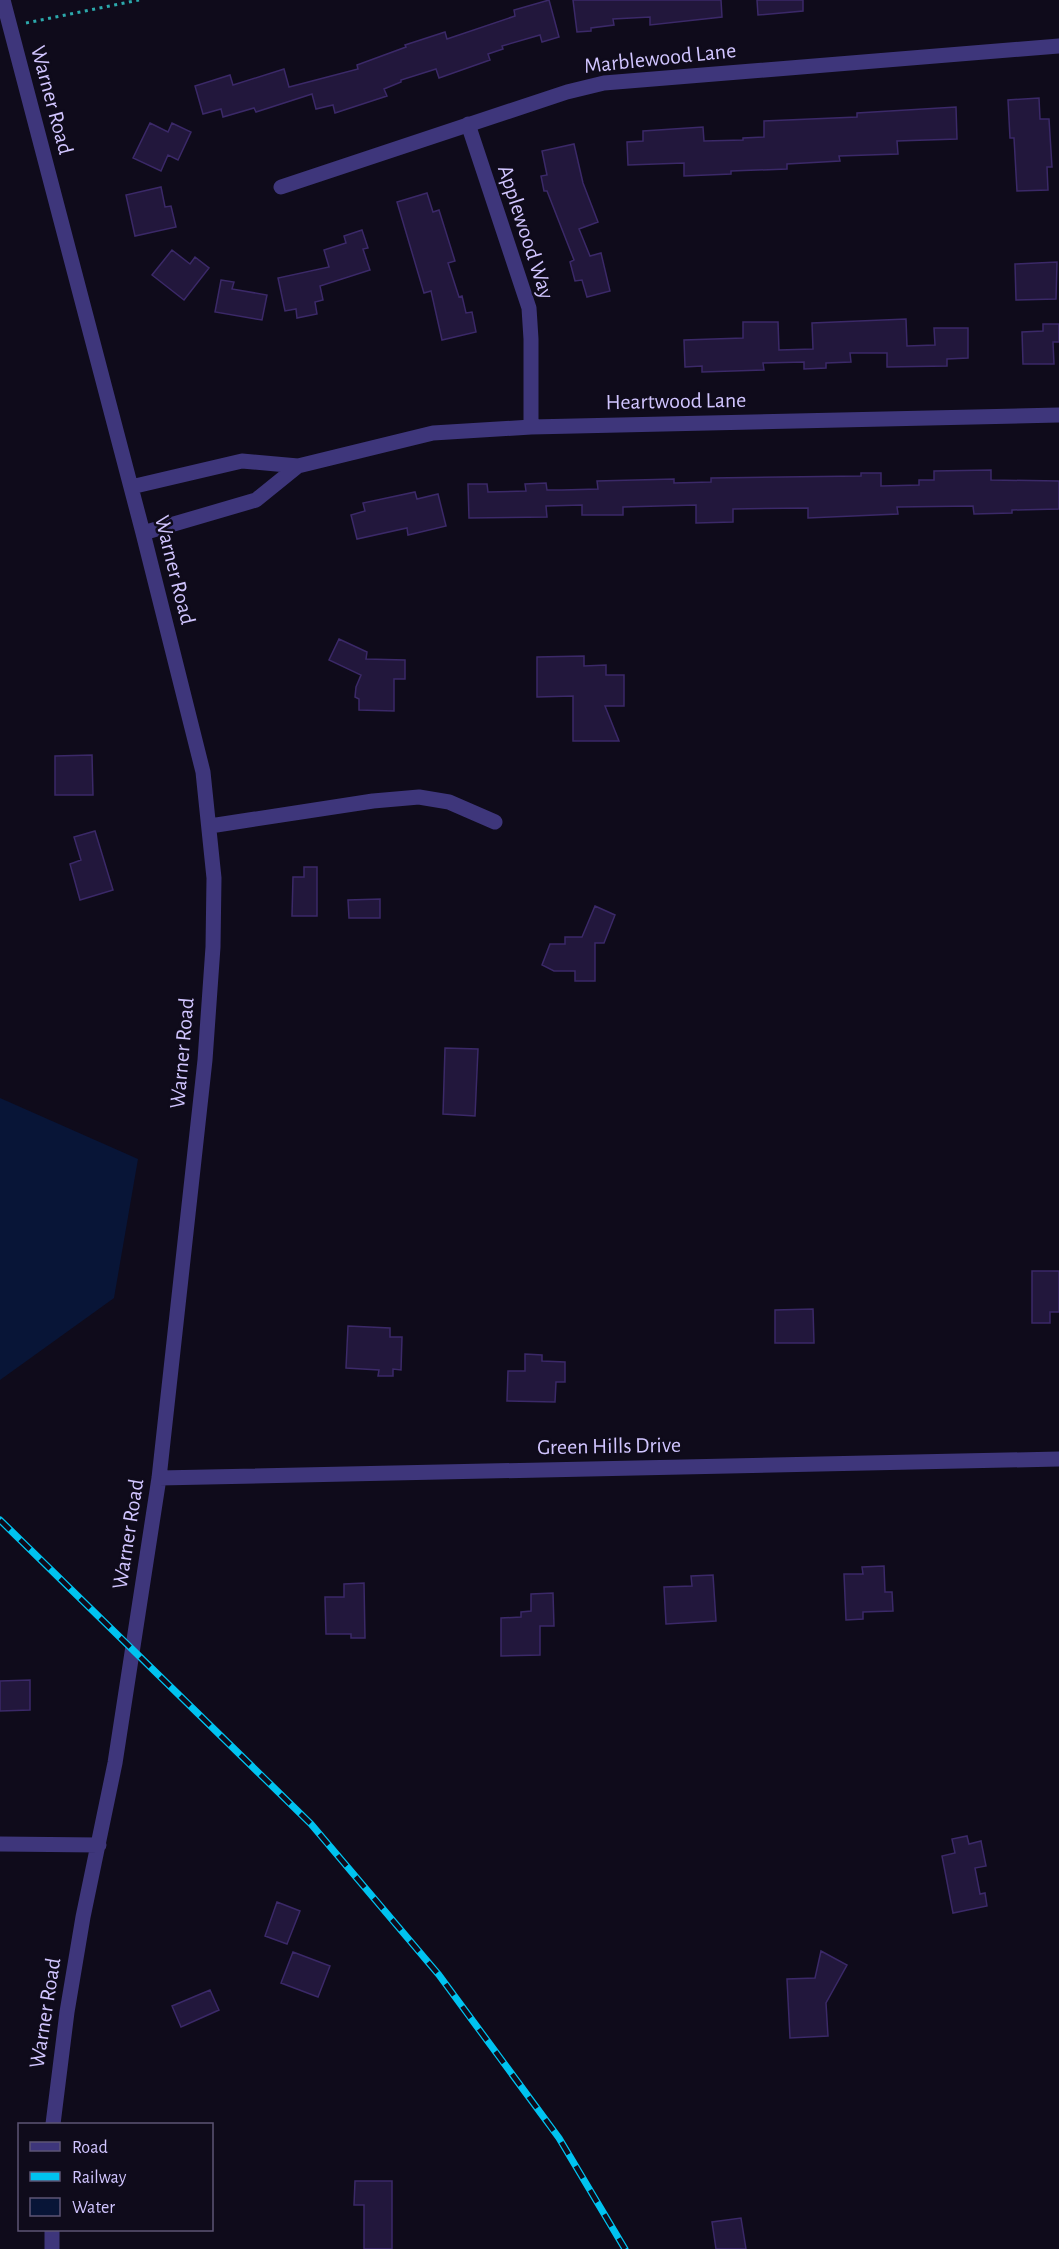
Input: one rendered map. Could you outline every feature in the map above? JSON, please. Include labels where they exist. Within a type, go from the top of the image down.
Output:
[{"type":"street","name":"Warner Road","points":[[3,0],[143,533],[203,772],[210,826],[213,901],[206,1059],[159,1479],[115,1763],[66,2012],[53,2123]]},
{"type":"street","name":"Marblewood Lane","points":[[281,188],[468,124],[567,92],[604,83],[1059,46]]},
{"type":"street","name":"Applewood Way","points":[[468,124],[529,308],[531,427]]},
{"type":"street","name":"Heartwood Lane","points":[[131,487],[242,461],[298,466],[433,434],[531,427],[1059,415]]},
{"type":"street","name":"Heartwood Lane","points":[[143,533],[255,500],[298,466]]},
{"type":"street","points":[[210,826],[373,801],[419,797],[449,802],[495,822]]},
{"type":"street","name":"Green Hills Drive","points":[[159,1479],[1059,1459]]},
{"type":"street","points":[[0,1844],[99,1845]]},
{"type":"street","points":[[52,2231],[52,2249]]},
{"type":"path","points":[[9,26],[139,0]]},
{"type":"water","points":[[0,1098],[138,1159],[114,1298],[0,1380]]},
{"type":"building","points":[[549,0],[559,37],[542,42],[540,35],[502,46],[503,49],[488,54],[490,60],[439,78],[436,69],[401,80],[384,89],[387,96],[335,113],[333,105],[316,109],[312,94],[256,112],[254,108],[223,117],[221,109],[203,114],[195,86],[230,75],[233,85],[284,69],[289,87],[358,69],[357,65],[406,47],[405,45],[445,32],[447,39],[515,16],[514,10]]},
{"type":"building","points":[[573,0],[721,0],[722,17],[650,25],[650,17],[613,19],[614,25],[577,32]]},
{"type":"building","points":[[757,0],[803,0],[803,11],[758,15]]},
{"type":"building","points":[[1039,98],[1040,119],[1049,119],[1052,167],[1047,167],[1048,190],[1017,191],[1014,138],[1010,138],[1008,100]]},
{"type":"building","points":[[956,107],[957,139],[897,141],[898,154],[839,156],[840,161],[787,164],[787,169],[731,171],[731,174],[684,176],[684,163],[628,165],[627,142],[643,141],[643,131],[703,127],[704,141],[743,140],[743,138],[764,137],[764,121],[857,117],[857,113]]},
{"type":"building","points":[[150,123],[168,132],[172,123],[191,132],[178,160],[168,155],[161,171],[133,158]]},
{"type":"building","points":[[574,144],[583,183],[598,222],[579,229],[590,256],[601,253],[610,291],[587,297],[582,280],[575,281],[570,262],[574,260],[547,191],[544,191],[541,176],[547,175],[542,151]]},
{"type":"building","points":[[161,187],[165,207],[171,206],[176,227],[135,236],[126,195]]},
{"type":"building","points":[[427,193],[433,212],[439,210],[455,261],[448,263],[459,297],[462,296],[466,313],[472,312],[476,332],[442,340],[431,291],[424,293],[397,202]]},
{"type":"building","points":[[362,230],[368,248],[363,249],[370,270],[320,286],[323,300],[315,302],[317,314],[297,318],[296,309],[285,311],[278,278],[329,267],[324,250],[346,243],[344,236]]},
{"type":"building","points":[[172,250],[190,264],[195,257],[209,268],[184,300],[152,275]]},
{"type":"building","points":[[1057,262],[1056,299],[1016,300],[1015,264]]},
{"type":"building","points":[[221,280],[234,282],[232,289],[267,295],[262,320],[215,312]]},
{"type":"building","points":[[906,319],[907,346],[935,345],[934,328],[968,328],[968,358],[947,359],[947,366],[887,367],[887,353],[850,353],[851,362],[826,363],[826,368],[804,369],[804,362],[763,363],[764,370],[702,372],[702,366],[685,367],[684,340],[743,338],[743,322],[778,322],[779,350],[813,349],[812,323]]},
{"type":"building","points":[[1043,324],[1059,324],[1059,342],[1053,342],[1054,364],[1023,364],[1022,332],[1043,331]]},
{"type":"building","points":[[991,470],[991,480],[1059,481],[1059,509],[974,514],[973,506],[897,507],[898,514],[808,518],[808,508],[733,509],[733,522],[696,523],[696,505],[623,507],[623,515],[582,515],[582,505],[546,506],[547,517],[469,518],[468,484],[487,484],[488,492],[526,491],[525,484],[546,483],[547,490],[598,489],[597,481],[674,479],[674,483],[711,482],[711,478],[861,476],[861,473],[881,473],[881,486],[919,485],[919,480],[934,480],[934,471]]},
{"type":"building","points":[[415,492],[417,499],[438,494],[446,526],[408,535],[407,528],[357,539],[351,515],[365,511],[363,503]]},
{"type":"building","points":[[339,639],[367,652],[366,659],[405,660],[405,679],[394,679],[394,711],[359,710],[359,699],[355,697],[361,675],[329,660]]},
{"type":"building","points":[[584,656],[584,666],[606,665],[606,675],[624,675],[624,706],[605,706],[619,741],[573,741],[573,696],[537,697],[537,657]]},
{"type":"building","points":[[92,755],[93,795],[55,795],[55,756]]},
{"type":"building","points":[[95,831],[113,890],[80,900],[70,864],[81,860],[74,837]]},
{"type":"building","points":[[304,867],[317,867],[317,916],[292,916],[293,877],[304,877]]},
{"type":"building","points":[[380,899],[380,918],[349,918],[348,900]]},
{"type":"building","points":[[595,906],[615,915],[604,943],[595,943],[595,981],[575,981],[575,971],[554,971],[542,965],[550,944],[565,944],[565,937],[582,937]]},
{"type":"building","points":[[445,1048],[478,1049],[475,1116],[443,1114]]},
{"type":"building","points":[[1032,1271],[1059,1271],[1059,1312],[1050,1312],[1050,1323],[1032,1323]]},
{"type":"building","points":[[813,1309],[814,1343],[775,1343],[775,1310]]},
{"type":"building","points":[[348,1326],[390,1328],[390,1337],[402,1337],[401,1370],[393,1369],[393,1376],[378,1376],[379,1370],[346,1368]]},
{"type":"building","points":[[525,1354],[542,1355],[542,1361],[565,1362],[565,1382],[556,1382],[555,1402],[507,1401],[508,1371],[525,1371]]},
{"type":"building","points":[[884,1566],[885,1592],[892,1592],[893,1611],[863,1612],[863,1619],[846,1620],[844,1574],[863,1574],[862,1567]]},
{"type":"building","points":[[713,1575],[716,1621],[666,1624],[664,1587],[692,1586],[691,1576]]},
{"type":"building","points":[[364,1583],[365,1638],[351,1638],[351,1634],[326,1634],[325,1597],[344,1597],[344,1584]]},
{"type":"building","points":[[553,1593],[554,1626],[540,1626],[540,1655],[501,1656],[501,1618],[521,1617],[521,1612],[531,1611],[531,1594]]},
{"type":"building","points":[[30,1680],[30,1710],[0,1711],[0,1681]]},
{"type":"building","points":[[967,1836],[969,1844],[981,1841],[986,1866],[975,1868],[980,1894],[985,1893],[987,1906],[953,1913],[942,1856],[955,1853],[952,1839]]},
{"type":"building","points":[[277,1902],[300,1911],[287,1944],[265,1936]]},
{"type":"building","points":[[821,1951],[847,1965],[826,2003],[828,2036],[790,2038],[787,1979],[815,1978]]},
{"type":"building","points":[[293,1952],[330,1966],[318,1997],[281,1983]]},
{"type":"building","points":[[210,1990],[219,2010],[181,2027],[172,2006]]},
{"type":"building","points":[[355,2181],[392,2181],[392,2249],[364,2249],[364,2205],[354,2205]]},
{"type":"building","points":[[741,2218],[746,2249],[716,2249],[712,2222]]},
{"type":"railway","points":[[0,1520],[311,1824],[439,1975],[559,2138],[625,2249]]}]
